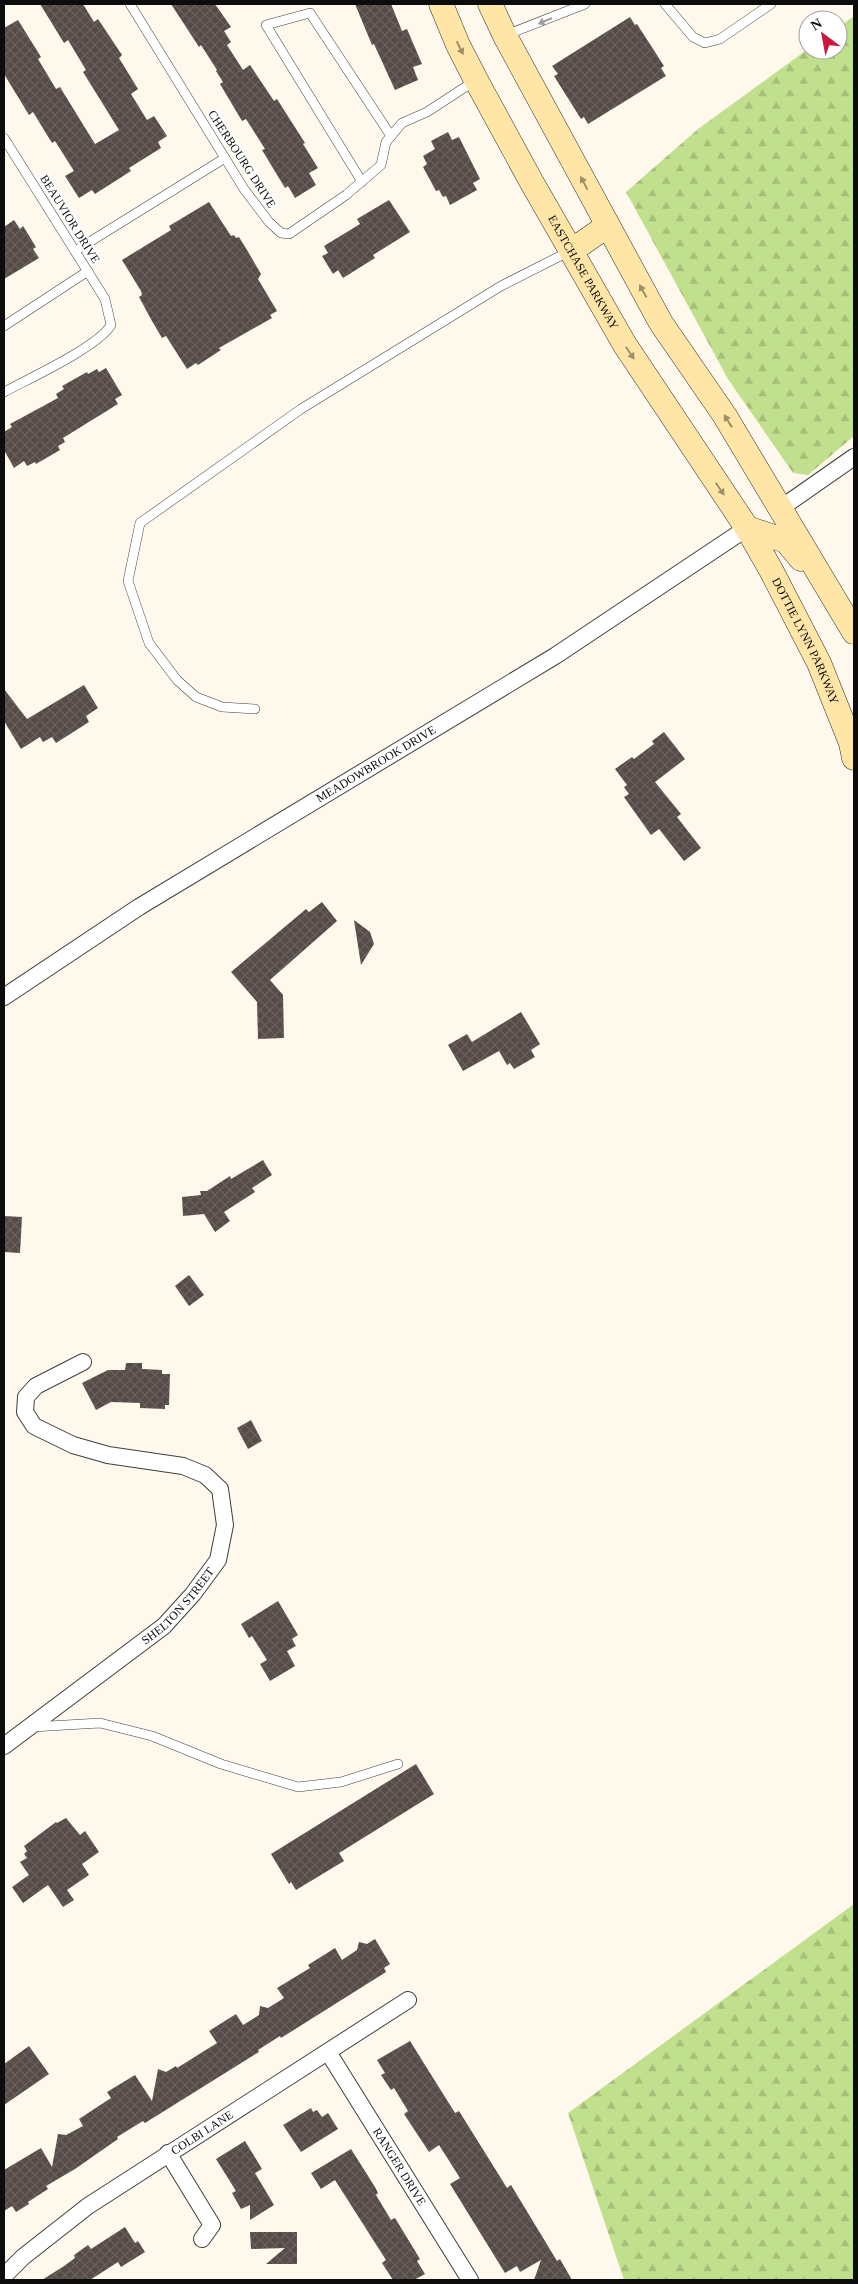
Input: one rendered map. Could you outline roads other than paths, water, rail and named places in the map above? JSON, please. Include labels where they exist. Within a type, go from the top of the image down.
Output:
[{"type":"main road","name":"EASTCHASE PARKWAY","points":[[441,4],[458,45],[476,80],[625,345],[746,528]]},
{"type":"main road","points":[[490,4],[505,36],[661,323],[725,416],[854,632]]},
{"type":"main road","points":[[571,250],[607,226]]},
{"type":"main road","points":[[746,528],[786,541],[798,554],[836,619],[854,636]]},
{"type":"main road","name":"DOTTIE LYNN PARKWAY","points":[[746,528],[771,570],[819,663],[851,743],[854,758]]},
{"type":"street","points":[[781,508],[854,457]]},
{"type":"street","name":"MEADOWBROOK DRIVE","points":[[4,997],[180,882],[555,656],[746,528]]},
{"type":"street","name":"SHELTON STREET","points":[[4,1746],[164,1626],[193,1594],[218,1560],[225,1525],[220,1489],[205,1475],[183,1466],[108,1455],[73,1445],[34,1426],[25,1412],[26,1397],[36,1386],[83,1362]]},
{"type":"street","name":"COLBI LANE","points":[[4,2276],[23,2257],[88,2206],[408,2000]]},
{"type":"street","name":"RANGER DRIVE","points":[[328,2052],[470,2280]]},
{"type":"street","points":[[168,2153],[212,2225],[202,2239]]},
{"type":"lane","name":"CHERBOURG DRIVE","points":[[130,4],[244,189],[269,222],[281,233],[289,234],[362,182],[381,165],[386,142],[402,123],[427,112],[476,80]]},
{"type":"lane","points":[[505,36],[585,4]]},
{"type":"lane","points":[[665,4],[693,37],[705,43],[720,39],[771,4]]},
{"type":"lane","points":[[362,182],[266,25],[310,13],[391,136]]},
{"type":"lane","name":"BEAUVIOR DRIVE","points":[[4,138],[105,299],[110,317],[110,325],[107,331],[85,347],[4,392]]},
{"type":"lane","points":[[76,251],[225,158]]},
{"type":"lane","points":[[255,709],[222,707],[196,697],[177,680],[149,642],[128,580],[140,523],[301,409],[501,286],[571,250]]},
{"type":"lane","points":[[4,326],[88,271]]},
{"type":"lane","points":[[29,1727],[100,1723],[152,1736],[221,1764],[298,1787],[341,1782],[398,1764]]}]
